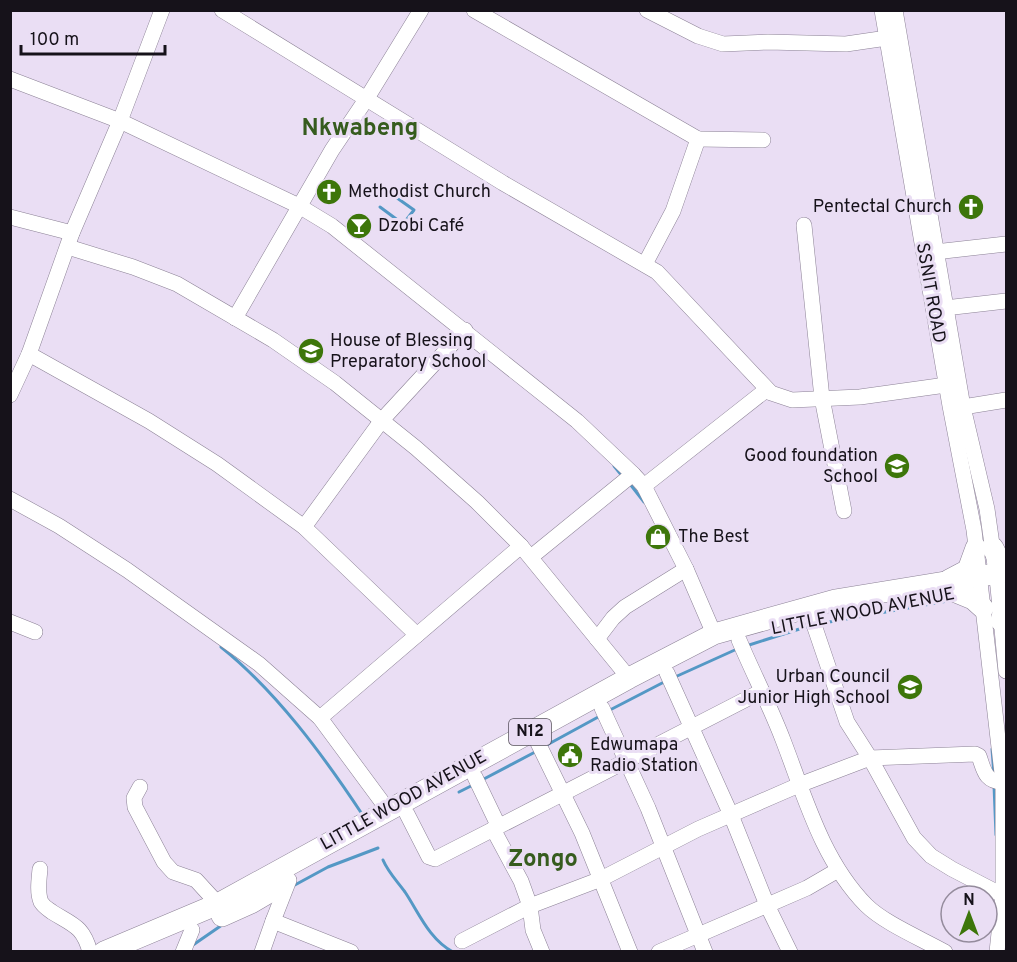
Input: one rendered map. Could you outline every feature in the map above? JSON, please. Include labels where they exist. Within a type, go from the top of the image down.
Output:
[{"type":"highway","points":[[952,586],[985,548],[999,558],[996,588]]},
{"type":"highway","name":"LITTLE WOOD AVENUE","points":[[104,951],[218,904],[398,812],[475,777],[667,673],[739,640],[812,619],[952,586]]},
{"type":"highway","name":"LITTLE WOOD AVENUE","points":[[139,951],[250,903],[398,812],[629,678],[714,634],[835,600],[952,586],[996,588]]},
{"type":"street","points":[[10,395],[17,366],[29,354],[70,240],[120,121],[162,10]]},
{"type":"street","points":[[222,10],[503,183],[645,264],[666,281],[771,393],[792,400],[860,397],[946,385]]},
{"type":"street","points":[[235,318],[298,206],[421,10]]},
{"type":"street","points":[[474,10],[698,139],[763,140]]},
{"type":"street","points":[[647,10],[698,36],[723,44],[768,42],[846,44],[887,39]]},
{"type":"street","name":"SSNIT ROAD","points":[[882,10],[946,385],[970,504],[996,588]]},
{"type":"street","name":"SSNIT ROAD","points":[[895,10],[963,407],[987,509],[985,548]]},
{"type":"street","points":[[10,79],[120,121],[298,206],[332,226],[465,330],[577,421],[644,486],[686,569],[714,634]]},
{"type":"street","points":[[645,264],[673,211],[698,139]]},
{"type":"street","points":[[10,217],[177,284],[273,340],[326,377],[382,420],[477,502],[526,552],[629,678]]},
{"type":"street","points":[[804,225],[822,398],[844,511]]},
{"type":"street","points":[[935,252],[1006,244]]},
{"type":"street","points":[[945,308],[1006,301]]},
{"type":"street","points":[[304,527],[382,420],[465,330]]},
{"type":"street","points":[[29,354],[149,421],[217,464],[304,527],[417,635]]},
{"type":"street","points":[[644,486],[766,390]]},
{"type":"street","points":[[963,407],[1006,400]]},
{"type":"street","points":[[321,718],[417,635],[633,474]]},
{"type":"street","points":[[10,499],[58,526],[127,570],[259,664],[321,718],[398,812],[431,859],[435,860],[762,692]]},
{"type":"street","points":[[597,639],[625,607],[686,569]]},
{"type":"street","points":[[996,588],[1006,671]]},
{"type":"street","points":[[996,588],[1003,750],[1005,896],[997,951]]},
{"type":"street","points":[[812,619],[848,722],[914,838],[922,848],[952,869],[1005,896]]},
{"type":"street","points":[[10,622],[35,632]]},
{"type":"street","points":[[739,640],[782,739],[819,834],[838,870],[877,914],[945,951]]},
{"type":"street","points":[[667,673],[731,815],[767,905],[790,951]]},
{"type":"street","points":[[602,708],[628,762],[705,951]]},
{"type":"street","points":[[538,743],[601,879],[630,951]]},
{"type":"street","points":[[462,941],[530,906],[601,879],[731,815],[799,785],[870,758],[975,754],[979,756],[987,778],[994,782],[1003,782]]},
{"type":"street","points":[[475,777],[521,881],[530,906],[533,930],[542,951]]},
{"type":"street","points":[[140,787],[134,798],[135,807],[164,862],[173,872],[196,880],[218,904]]},
{"type":"street","points":[[40,869],[39,891],[42,902],[46,908],[81,930],[86,937],[90,951]]},
{"type":"street","points":[[659,951],[807,888],[838,870]]},
{"type":"street","points":[[262,951],[289,880]]},
{"type":"street","points":[[273,921],[351,951]]},
{"type":"street","points":[[183,951],[192,930]]},
{"type":"waterway","points":[[380,207],[403,224],[414,210],[390,193]]},
{"type":"waterway","points":[[614,466],[623,477]]},
{"type":"waterway","points":[[630,484],[644,502]]},
{"type":"waterway","points":[[818,624],[953,600]]},
{"type":"waterway","points":[[746,646],[809,626]]},
{"type":"waterway","points":[[221,647],[261,683],[298,725],[362,814]]},
{"type":"waterway","points":[[675,677],[737,649]]},
{"type":"waterway","points":[[608,711],[666,681]]},
{"type":"waterway","points":[[545,746],[600,716]]},
{"type":"waterway","points":[[992,749],[994,775]]},
{"type":"waterway","points":[[482,780],[537,751]]},
{"type":"waterway","points":[[459,792],[473,785]]},
{"type":"waterway","points":[[994,785],[996,835]]},
{"type":"waterway","points":[[293,886],[328,867],[378,848]]},
{"type":"waterway","points":[[383,860],[431,933],[453,952]]},
{"type":"waterway","points":[[193,945],[222,925]]},
{"type":"place","name":"Methodist Church","points":[[329,192]]},
{"type":"place","name":"Pentectal Church","points":[[971,207]]},
{"type":"place","name":"Dzobi Café","points":[[359,226]]},
{"type":"place","name":"House of Blessing Preparatory School","points":[[311,351]]},
{"type":"place","name":"Good foundation School","points":[[897,466]]},
{"type":"place","name":"The Best","points":[[658,537]]},
{"type":"place","name":"Urban Council Junior High School","points":[[910,687]]},
{"type":"place","name":"Edwumapa Radio Station","points":[[570,755]]},
{"type":"district","name":"Nkwabeng","points":[[360,129]]},
{"type":"district","name":"Zongo","points":[[543,860]]}]
